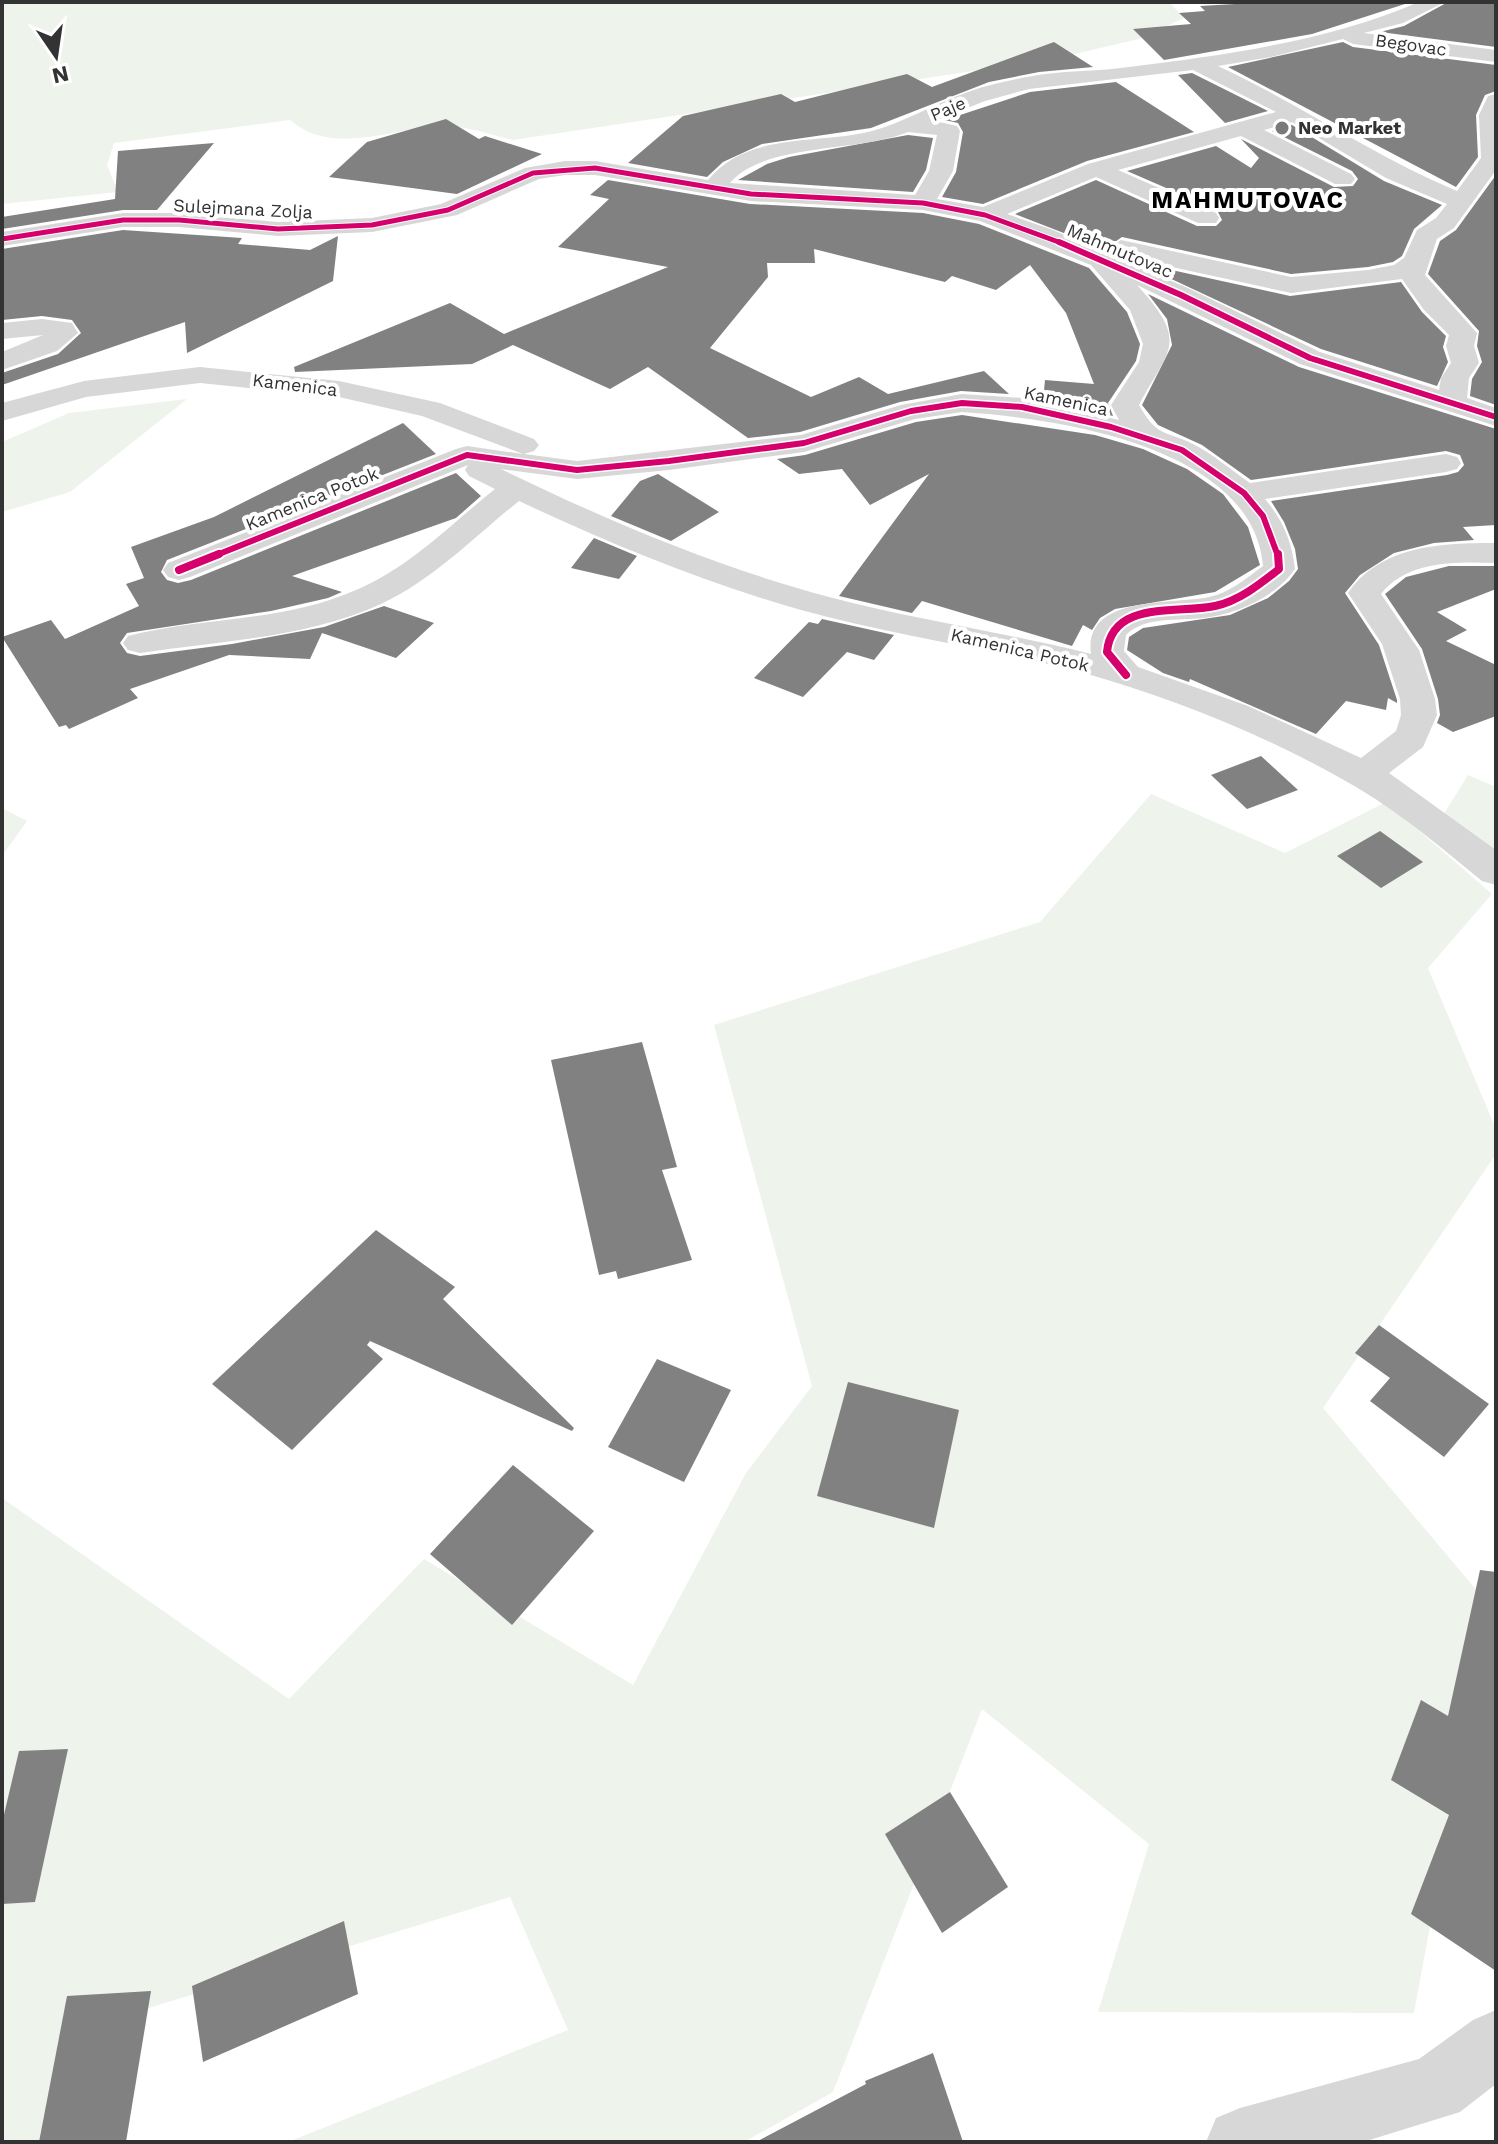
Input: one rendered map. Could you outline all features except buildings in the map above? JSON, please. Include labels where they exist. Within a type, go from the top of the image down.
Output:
[{"type":"street","name":"Paje","points":[[713,189],[725,174],[766,152],[877,137],[977,96],[1028,83],[1271,51],[1396,19],[1435,2]]},
{"type":"street","name":"Begovac","points":[[1326,35],[1496,56]]},
{"type":"street","points":[[1196,63],[1259,93],[1394,173],[1459,200]]},
{"type":"street","points":[[1452,402],[1455,378],[1465,363],[1460,346],[1463,333],[1433,304],[1412,275],[1426,235],[1445,223],[1459,200],[1475,185],[1494,158],[1490,115],[1496,101]]},
{"type":"street","points":[[985,215],[1096,169],[1292,115]]},
{"type":"street","points":[[909,126],[925,125],[949,131],[941,171],[923,203]]},
{"type":"street","points":[[1241,127],[1343,179]]},
{"type":"street","name":"Sulejmana Zolja","points":[[2,239],[123,220],[179,220],[278,229],[372,225],[448,210],[533,173],[565,168],[595,168],[713,189]]},
{"type":"street","points":[[1096,169],[1207,218]]},
{"type":"street","name":"Mahmutovac","points":[[713,189],[923,203],[985,215],[1044,235],[1181,295],[1257,335],[1310,358],[1496,417]]},
{"type":"street","points":[[1044,235],[1291,285],[1368,278],[1402,271],[1415,262]]},
{"type":"street","name":"Kamenica","points":[[1094,258],[1126,289],[1157,336],[1154,358],[1133,386],[1125,405],[1135,423],[1151,439]]},
{"type":"street","points":[[2,331],[42,327],[62,329],[64,333],[47,345],[2,362]]},
{"type":"street","name":"Kamenica","points":[[2,412],[122,383],[200,375],[268,380],[339,389],[430,409],[577,470]]},
{"type":"street","name":"Kamenica","points":[[456,458],[481,455],[577,470],[804,443],[911,411],[962,403],[1022,407],[1151,439],[1210,467],[1244,493],[1263,516],[1277,548],[1279,569],[1250,593],[1215,606],[1161,610],[1119,623],[1109,634],[1107,652],[1126,675]]},
{"type":"street","name":"Kamenica Potok","points":[[179,570],[456,458],[601,527],[729,579],[861,615],[1126,675],[1273,732],[1403,799],[1496,871]]},
{"type":"street","points":[[1244,493],[1446,463]]},
{"type":"street","points":[[140,643],[333,611],[359,601],[401,578],[517,487]]},
{"type":"street","points":[[1360,775],[1405,746],[1417,732],[1421,717],[1417,692],[1393,635],[1369,610],[1364,593],[1372,581],[1419,559],[1452,552],[1496,553]]},
{"type":"street","points":[[1240,2142],[1436,2088],[1496,2043]]},
{"type":"shaded area","points":[[2,2],[1169,2],[1184,18],[1139,39],[1053,59],[513,140],[458,127],[415,129],[350,139],[329,138],[309,132],[290,120],[114,143],[107,165],[118,192],[2,204]]},
{"type":"shaded area","points":[[187,399],[70,492],[2,512],[2,442],[69,413]]},
{"type":"shaded area","points":[[1468,775],[1496,787],[1496,860],[1442,817]]},
{"type":"shaded area","points":[[1151,794],[1285,853],[1386,802],[1492,894],[1428,968],[1496,1129],[1496,1154],[1323,1408],[1489,1605],[1414,2013],[1098,2012],[1149,1844],[982,1709],[833,2092],[744,2142],[288,2142],[568,2030],[510,1897],[116,2018],[85,2142],[2,2142],[2,1498],[289,1699],[424,1559],[633,1685],[746,1473],[812,1386],[714,1025],[1040,922]]},
{"type":"shaded area","points":[[2,808],[27,821],[2,856]]},
{"type":"cycle path","points":[[2,239],[123,220],[179,220],[278,229],[372,225],[448,210],[533,173],[565,168],[595,168],[751,194],[923,203],[985,215],[1044,235],[1181,295],[1257,335],[1310,358],[1496,417]]},
{"type":"cycle path","points":[[179,570],[467,455],[577,470],[804,443],[911,411],[962,403],[1022,407],[1111,427],[1182,450],[1244,493],[1263,516],[1277,548],[1279,569],[1233,600],[1204,608],[1142,614],[1117,624],[1109,635],[1107,652],[1126,675]]},
{"type":"place","name":"Neo Market","points":[[1282,128]]},
{"type":"district","name":"MAHMUTOVAC","points":[[1248,200]]}]
